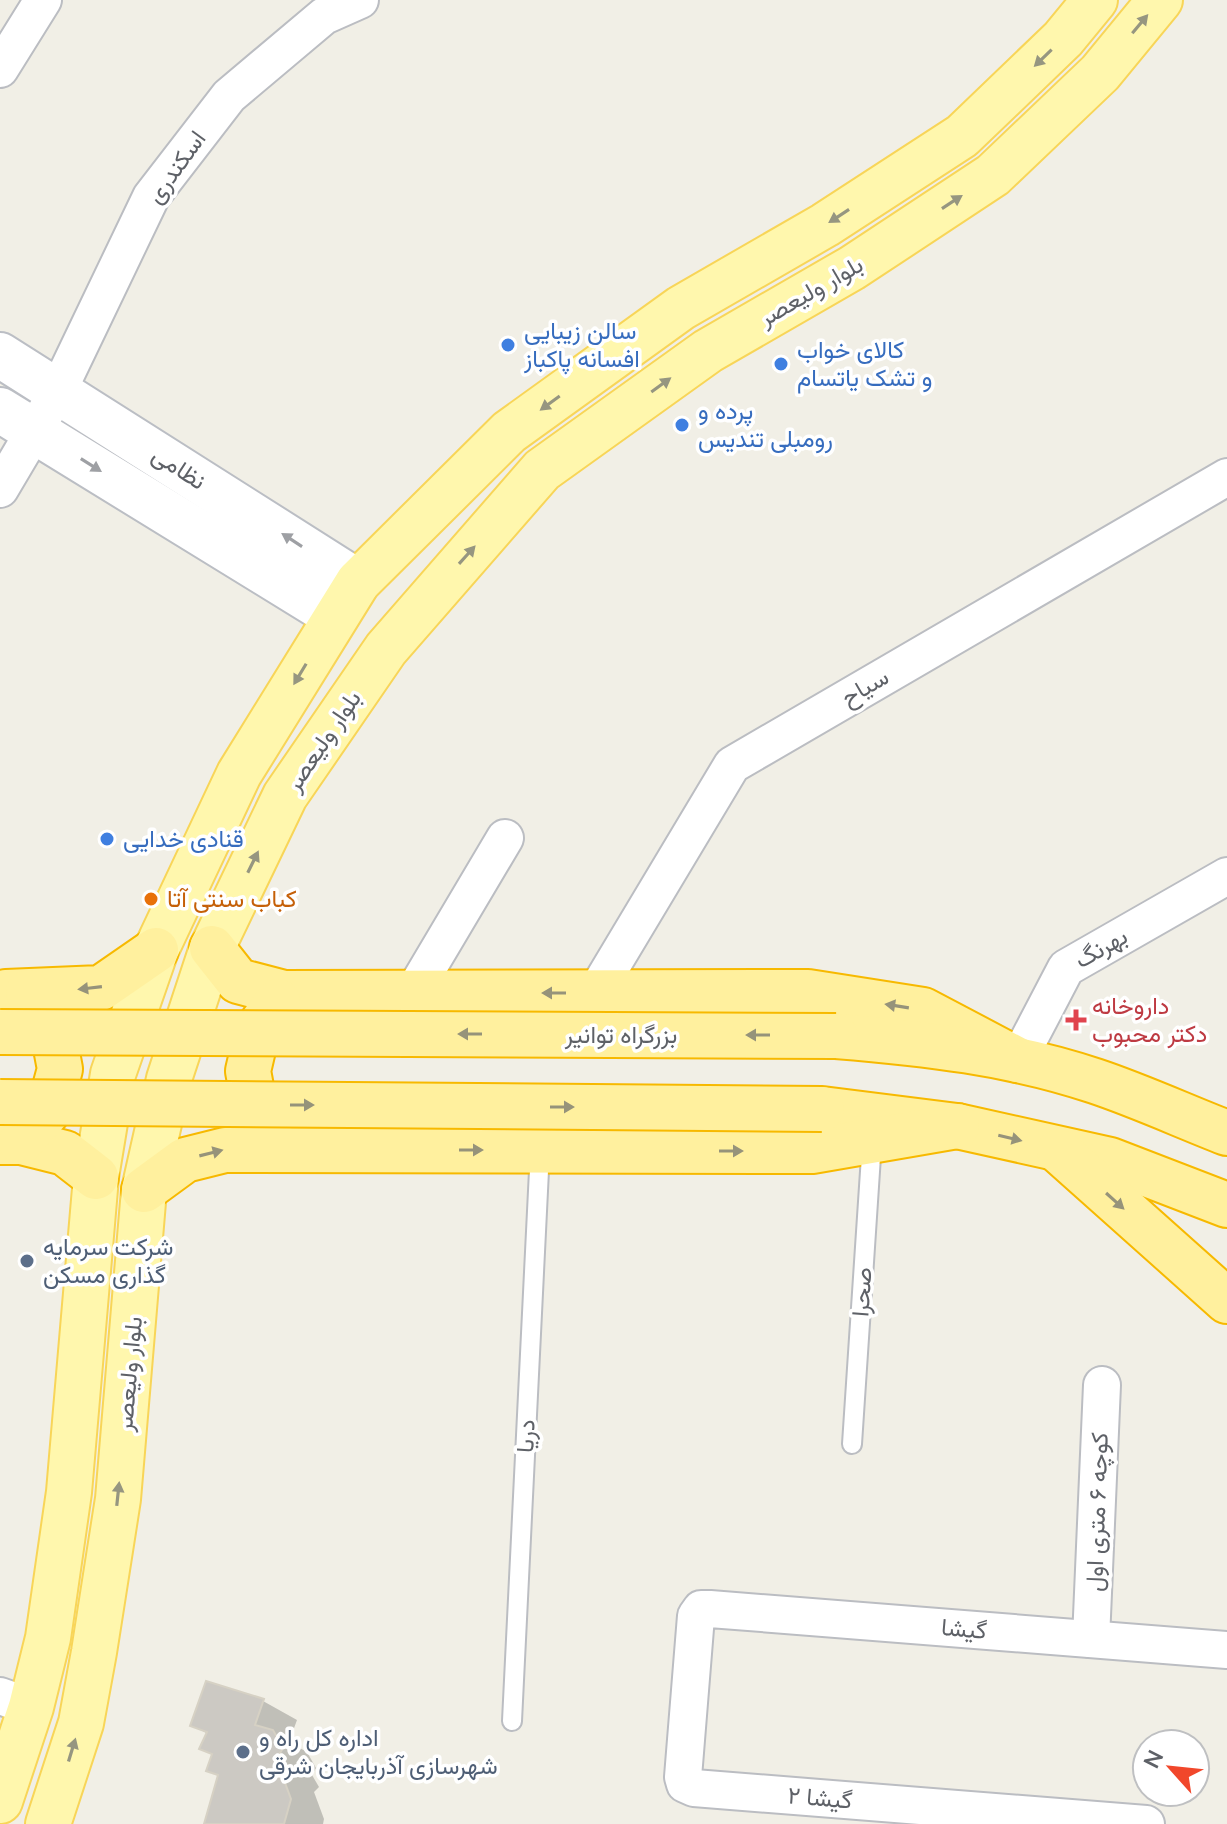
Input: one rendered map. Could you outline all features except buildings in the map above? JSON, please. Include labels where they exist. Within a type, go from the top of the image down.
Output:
[{"type":"highway","points":[[212,948],[238,981],[284,993],[808,992],[923,1010],[1018,1060]]},
{"type":"highway","points":[[14,992],[101,988],[156,950]]},
{"type":"highway","points":[[11,1142],[49,1110],[60,1069],[52,1027],[14,992]]},
{"type":"highway","points":[[279,1150],[256,1114],[248,1071],[258,1028],[284,993]]},
{"type":"highway","name":"بزرگراه توانیر","points":[[0,1032],[836,1036],[925,1043],[1018,1060],[1094,1081],[1227,1133]]},
{"type":"highway","points":[[1094,1081],[1227,1104]]},
{"type":"highway","points":[[0,1102],[822,1109],[957,1126],[1110,1160],[1227,1205]]},
{"type":"highway","points":[[144,1190],[185,1160],[225,1150],[812,1151],[957,1126]]},
{"type":"highway","points":[[11,1142],[65,1153],[96,1177]]},
{"type":"highway","points":[[1057,1149],[1227,1301]]},
{"type":"main road","name":"بلوار ولیعصر","points":[[0,1801],[15,1701],[48,1638],[69,1492],[96,1177],[113,1074],[156,950],[239,774],[347,599],[509,432],[681,308],[825,225],[962,136],[1063,39],[1095,0]]},
{"type":"main road","name":"بلوار ولیعصر","points":[[48,1824],[81,1723],[118,1499],[144,1190],[169,1079],[212,948],[285,796],[386,649],[542,470],[708,351],[852,268],[993,175],[1100,73],[1160,0]]},
{"type":"main road","name":"نظامی","points":[[0,355],[58,391],[347,599]]},
{"type":"main road","points":[[592,372],[625,410]]},
{"type":"main road","name":"نظامی","points":[[17,420],[347,599]]},
{"type":"street","points":[[0,69],[43,0]]},
{"type":"street","name":"اسکندری","points":[[0,489],[17,420],[58,391],[151,197],[229,96],[324,16],[360,0]]},
{"type":"street","name":"سیاح","points":[[596,992],[732,765],[1227,477]]},
{"type":"street","points":[[413,993],[505,838]]},
{"type":"street","name":"بهرنگ","points":[[1018,1060],[1066,968],[1227,876]]},
{"type":"street","name":"کوچه ۶ متری اول","points":[[1091,1639],[1102,1385]]},
{"type":"street","name":"گیشا","points":[[685,1784],[683,1777],[696,1616],[701,1609],[1227,1650]]},
{"type":"street","name":"گیشا ۲","points":[[685,1784],[694,1788],[1146,1824]]},
{"type":"lane","name":"صحرا","points":[[852,1444],[872,1141]]},
{"type":"lane","name":"دریا","points":[[512,1721],[540,1150]]},
{"type":"place","name":"سالن زیبایی افسانه پاکباز","points":[[508,345]]},
{"type":"place","name":"کالای خواب و تشک یاتسام","points":[[781,364]]},
{"type":"place","name":"پرده و رومبلی تندیس","points":[[682,425]]},
{"type":"place","name":"قنادی خدایی","points":[[107,839]]},
{"type":"place","name":"کباب سنتی آتا","points":[[151,899]]},
{"type":"place","name":"داروخانه دکتر محبوب","points":[[1076,1020]]},
{"type":"place","name":"شرکت سرمایه گذاری مسکن","points":[[27,1261]]},
{"type":"place","name":"اداره کل راه و شهرسازی آذربایجان شرقی","points":[[243,1752]]}]
